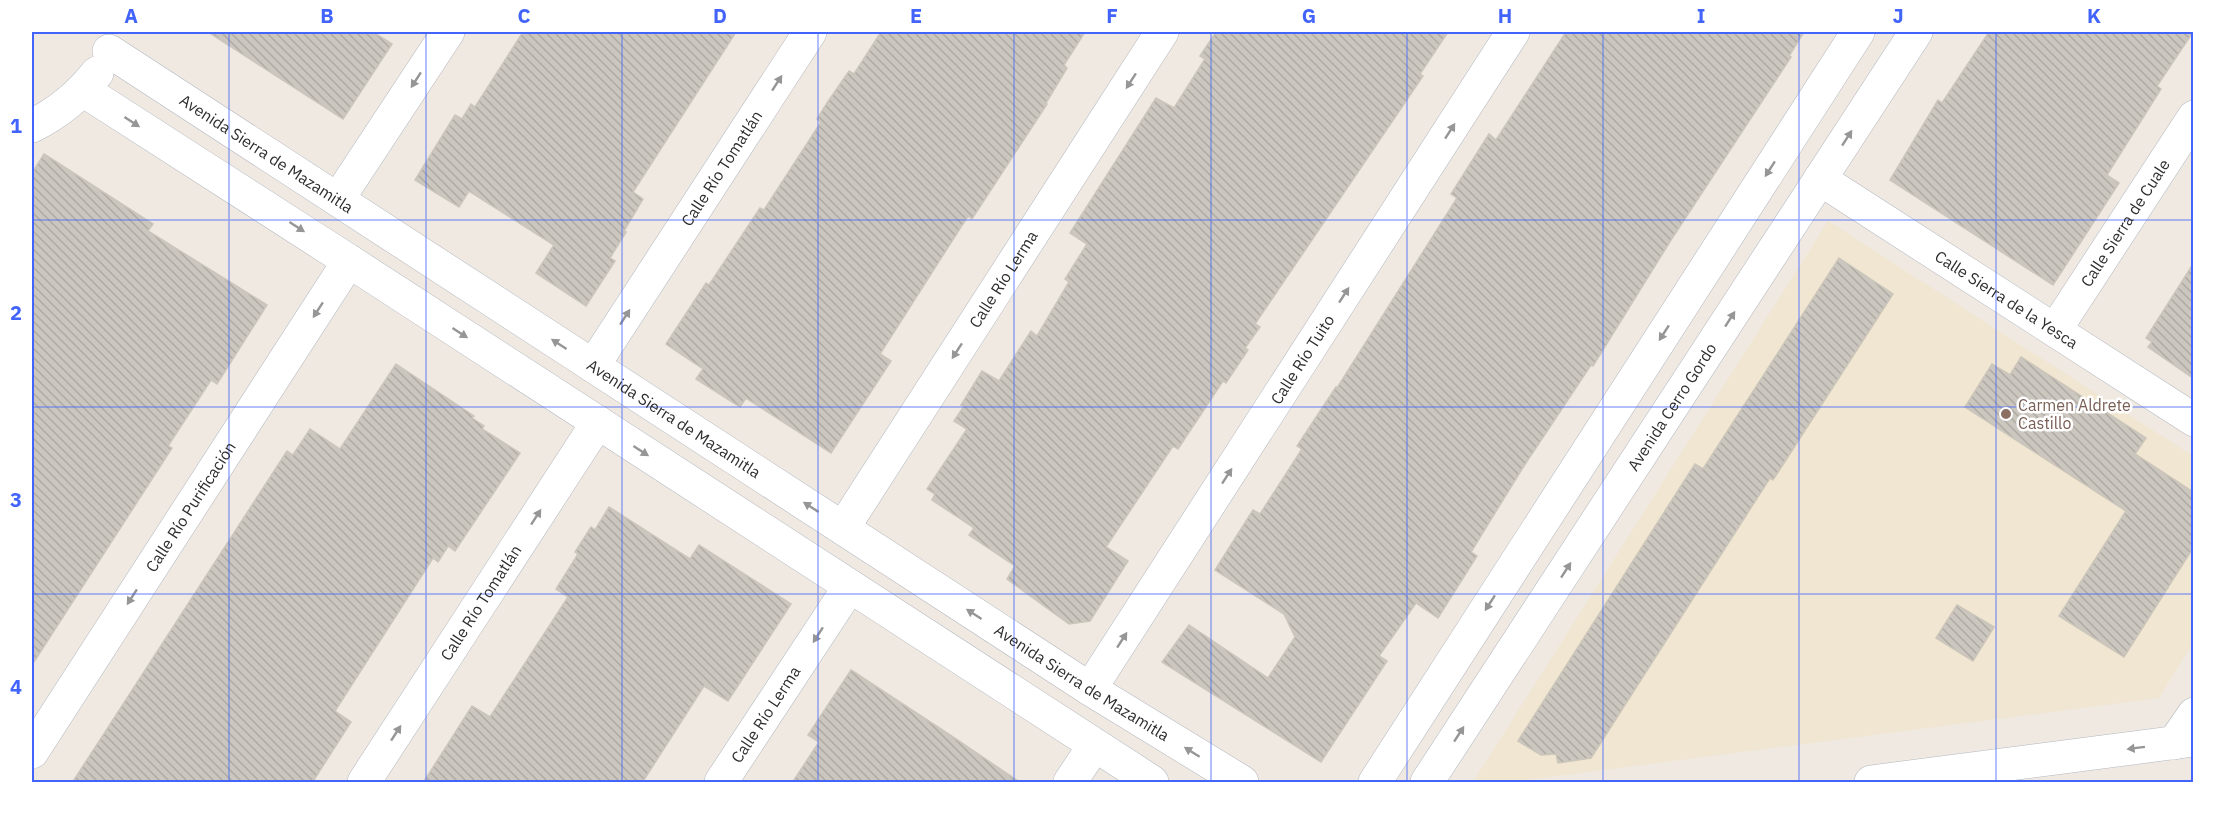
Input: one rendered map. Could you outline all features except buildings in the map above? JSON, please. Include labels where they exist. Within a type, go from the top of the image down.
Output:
[{"type":"street","points":[[338,199],[448,32]]},
{"type":"street","name":"Calle Río Tomatlán","points":[[593,366],[810,32]]},
{"type":"street","name":"Calle Río Lerma","points":[[843,528],[1162,32]]},
{"type":"street","name":"Calle Río Tuito","points":[[1090,689],[1514,32]]},
{"type":"street","points":[[1375,783],[1858,32]]},
{"type":"street","name":"Avenida Cerro Gordo","points":[[1428,783],[1916,32]]},
{"type":"street","points":[[32,126],[60,111],[83,90],[98,72],[112,41]]},
{"type":"street","name":"Avenida Sierra de Mazamitla","points":[[112,41],[338,199],[1011,638],[1242,783]]},
{"type":"street","points":[[83,90],[1152,783]]},
{"type":"street","name":"Calle Sierra de Cuale","points":[[2055,330],[2193,117]]},
{"type":"street","name":"Calle Sierra de la Yesca","points":[[1820,179],[2193,420]]},
{"type":"street","name":"Calle Río Purificación","points":[[32,752],[349,261]]},
{"type":"street","name":"Calle Río Tomatlán","points":[[364,783],[598,422]]},
{"type":"street","points":[[1573,474],[1611,501]]},
{"type":"street","name":"Calle Río Lerma","points":[[721,783],[850,586]]},
{"type":"street","points":[[986,675],[1011,638]]},
{"type":"street","points":[[1871,783],[2184,742],[2193,714]]},
{"type":"street","points":[[1070,783],[1094,746]]},
{"type":"shaded area","points":[[1828,221],[2193,456],[2193,643],[2159,698],[1510,782],[1473,782]]},
{"type":"place","name":"Carmen Aldrete Castillo","points":[[2006,414]]}]
